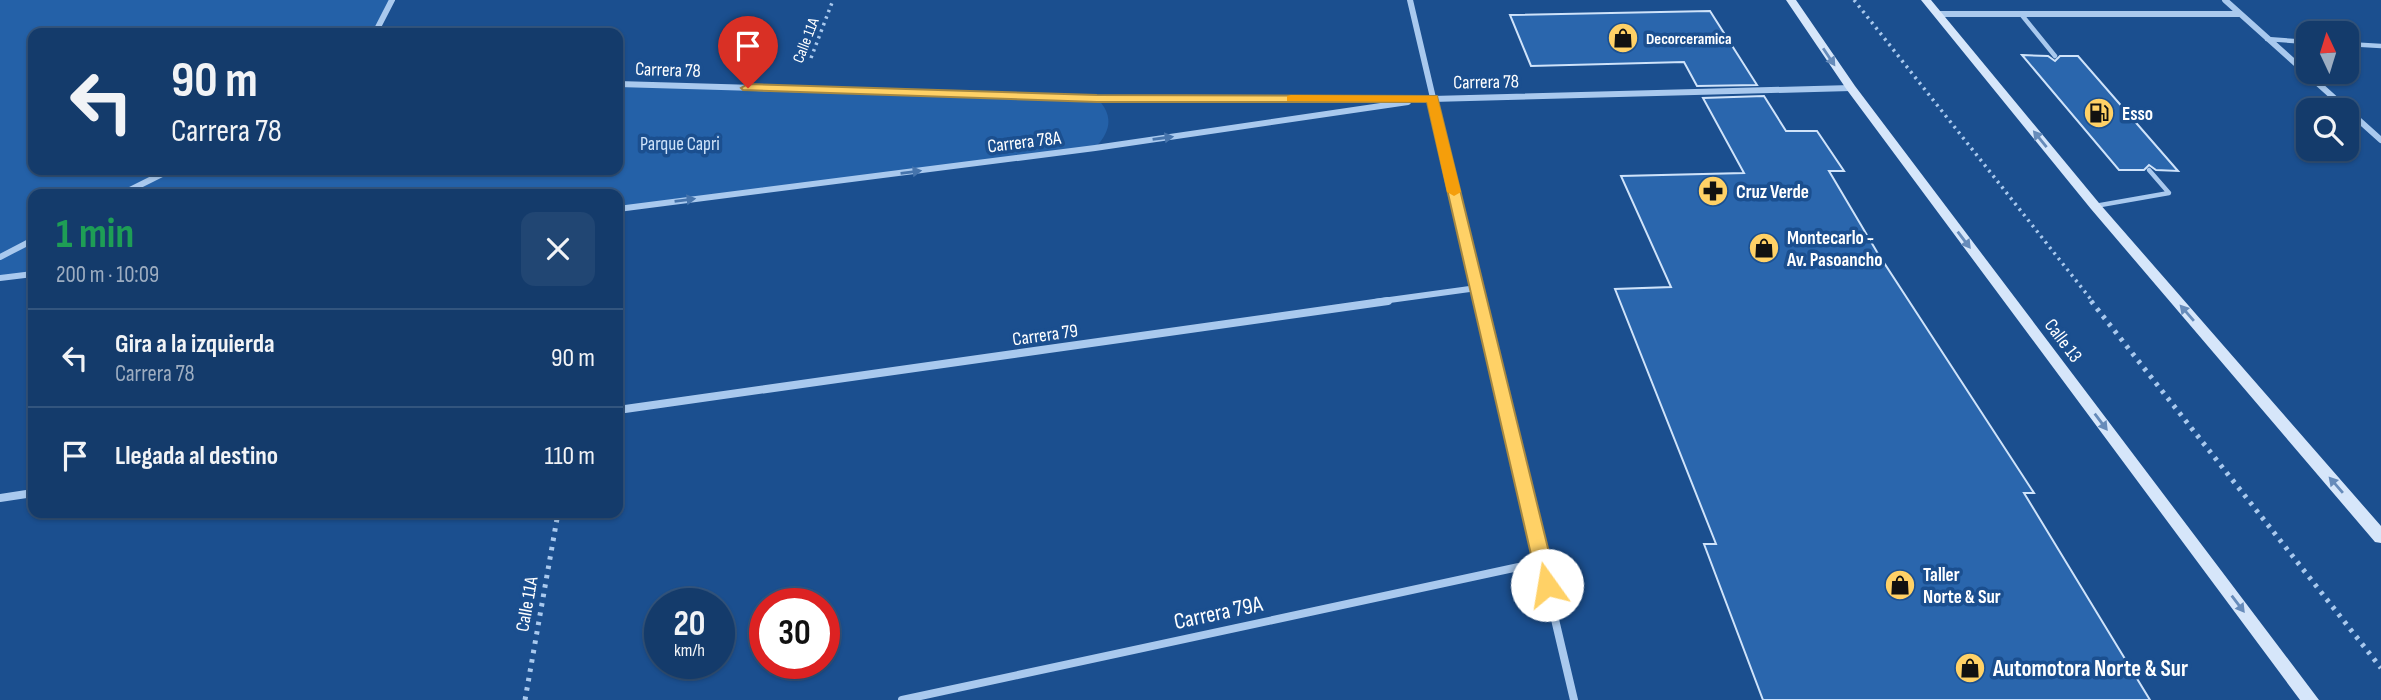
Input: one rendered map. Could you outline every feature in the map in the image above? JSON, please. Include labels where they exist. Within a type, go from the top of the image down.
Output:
[{"type":"main road","name":"Calle 13","points":[[1791,0],[1851,88],[2310,700]]},
{"type":"main road","points":[[1926,0],[2095,206],[2381,537]]},
{"type":"street","points":[[378,28],[392,0]]},
{"type":"street","points":[[1410,0],[1574,700]]},
{"type":"street","points":[[2225,0],[2381,140]]},
{"type":"street","points":[[1938,14],[2239,14]]},
{"type":"street","name":"Carrera 78","points":[[623,84],[1097,99],[1432,99],[1851,88]]},
{"type":"street","name":"Carrera 78A","points":[[623,208],[1095,148],[1432,99]]},
{"type":"street","points":[[132,189],[160,175]]},
{"type":"street","points":[[0,257],[28,243]]},
{"type":"street","points":[[0,278],[28,275]]},
{"type":"street","name":"Carrera 79","points":[[623,409],[1477,288]]},
{"type":"street","points":[[0,498],[28,494]]},
{"type":"street","name":"Carrera 79A","points":[[902,700],[1542,562]]},
{"type":"lane","points":[[2021,14],[2055,56]]},
{"type":"lane","points":[[2267,40],[2296,41]]},
{"type":"lane","points":[[2359,45],[2381,47]]},
{"type":"lane","points":[[2095,206],[2169,193],[2149,170]]},
{"type":"path","name":"Calle 11A","points":[[800,89],[833,0]]},
{"type":"path","points":[[1854,0],[2381,668]]},
{"type":"path","name":"Calle 11A","points":[[525,700],[557,518]]},
{"type":"green space","name":"Parque Capri","points":[[0,0],[392,0],[378,28],[28,28],[28,175],[623,175],[623,84],[1097,98],[1108,117],[1107,129],[1095,148],[623,208],[623,189],[28,189],[28,275],[0,278]]},
{"type":"building","name":"Decorceramica","points":[[1710,11],[1757,85],[1697,86],[1684,62],[1531,66],[1510,15]]},
{"type":"building","name":"Esso","points":[[2022,55],[2048,56],[2055,61],[2060,56],[2078,56],[2178,171],[2156,170],[2149,165],[2144,170],[2119,170]]},
{"type":"building","points":[[1764,96],[1786,131],[1817,131],[1844,171],[1829,171],[1877,252],[2034,493],[2024,493],[2150,700],[1763,700],[1704,544],[1716,544],[1615,289],[1671,287],[1621,176],[1744,173],[1703,98]]},
{"type":"slow traffic","points":[[1291,99],[1432,99],[1454,192]]},
{"type":"place","name":"Decorceramica","points":[[1623,38]]},
{"type":"place","name":"Esso","points":[[2099,113]]},
{"type":"place","name":"Cruz Verde","points":[[1713,191]]},
{"type":"place","name":"Montecarlo - Av. Pasoancho","points":[[1764,248]]},
{"type":"place","name":"Taller Norte & Sur","points":[[1900,585]]},
{"type":"place","name":"Automotora Norte & Sur","points":[[1970,668]]},
{"type":"route","points":[[748,88],[1097,99],[1432,99],[1547,585]]}]
